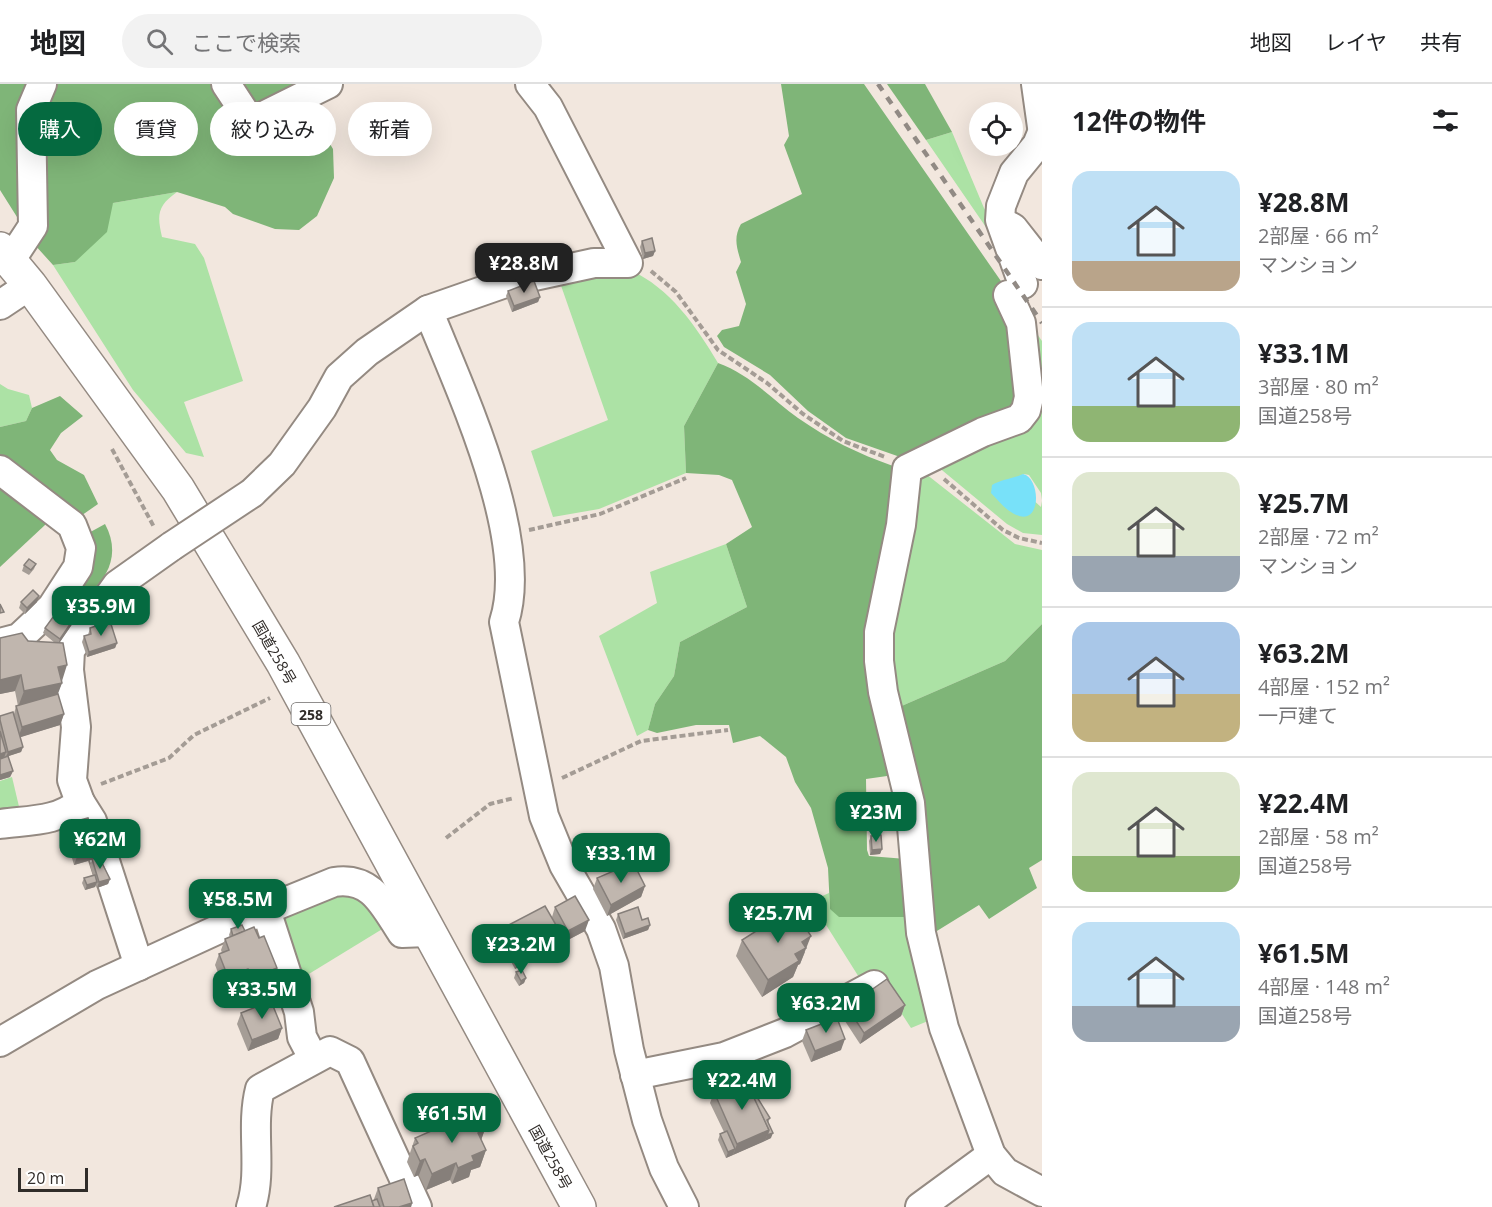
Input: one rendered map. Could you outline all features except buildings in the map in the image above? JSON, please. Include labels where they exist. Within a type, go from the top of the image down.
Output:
[{"type":"highway","name":"国道258号","points":[[14,265],[178,489],[283,663],[427,932],[579,1207]]},
{"type":"street","points":[[0,305],[14,265],[33,226],[31,110],[42,84]]},
{"type":"street","points":[[226,84],[251,122],[328,84]]},
{"type":"street","points":[[139,966],[92,821],[72,780],[76,727],[69,670],[70,650],[117,585],[252,493],[282,464],[322,408],[339,377],[367,352],[428,310],[511,282],[594,263],[628,263],[548,107],[530,84]]},
{"type":"street","points":[[1036,84],[1042,126]]},
{"type":"street","points":[[1042,133],[1037,145],[1014,173],[1001,206],[1000,221],[1024,281],[1021,323],[1029,397],[1026,410],[1019,419],[983,432],[915,465],[879,632],[879,661],[883,692],[910,803],[921,933],[944,1028],[991,1155],[1005,1172],[1042,1192]]},
{"type":"street","points":[[428,310],[477,433],[508,534],[511,603],[504,622],[539,791],[552,841],[601,929],[608,948],[614,966],[635,1075],[647,1120],[664,1168],[684,1207]]},
{"type":"street","points":[[0,470],[72,525],[81,548],[78,567],[52,607],[18,638],[0,643]]},
{"type":"street","points":[[0,824],[59,817],[69,813],[79,798]]},
{"type":"street","points":[[0,1042],[97,985],[334,882],[349,879],[373,890],[402,933],[427,932]]},
{"type":"street","points":[[266,910],[299,1012],[302,1037],[313,1058]]},
{"type":"street","points":[[635,1075],[724,1057],[785,1033],[874,985]]},
{"type":"street","points":[[251,1207],[257,1189],[255,1109],[260,1089],[313,1058],[330,1051],[350,1061],[417,1207]]},
{"type":"street","points":[[920,1207],[991,1155]]},
{"type":"path","points":[[628,263],[656,274],[676,292],[718,350],[767,383],[803,414],[843,441],[901,463],[915,465],[1003,530],[1019,538],[1042,543]]},
{"type":"path","points":[[110,445],[166,550]]},
{"type":"path","points":[[508,534],[600,514],[686,478]]},
{"type":"path","points":[[79,798],[169,758],[194,735],[270,698]]},
{"type":"path","points":[[446,838],[490,804],[539,791],[598,760],[641,741],[728,730]]},
{"type":"green space","points":[[0,84],[315,84],[321,97],[320,102],[210,102],[210,156],[333,156],[334,178],[317,216],[299,230],[275,229],[233,214],[225,207],[177,192],[113,203],[107,232],[75,262],[53,265],[34,244],[0,190]]},
{"type":"green space","points":[[781,84],[864,84],[1003,284],[1022,404],[903,458],[846,438],[808,411],[770,375],[724,347],[717,336],[722,330],[739,326],[746,304],[736,272],[741,262],[736,238],[741,224],[802,194],[784,145],[789,136]]},
{"type":"green space","points":[[887,84],[925,84],[952,132],[926,140]]},
{"type":"green space","points":[[952,132],[984,208],[1005,245],[1001,249],[926,140]]},
{"type":"green space","points":[[177,192],[170,197],[160,212],[159,223],[162,237],[195,244],[204,258],[243,381],[184,402],[204,457],[186,453],[133,390],[53,265],[75,262],[113,203]]},
{"type":"green space","points":[[630,270],[658,287],[681,309],[701,335],[718,363],[684,426],[686,473],[599,509],[553,517],[531,451],[608,420],[558,277]]},
{"type":"green space","points":[[1023,314],[1042,341],[1042,500],[1041,493],[1029,475],[1024,474],[1011,480],[1041,507],[1042,501],[1042,535],[1023,533],[1007,524],[937,466]]},
{"type":"green space","points":[[718,363],[750,380],[821,433],[893,466],[898,475],[872,630],[894,775],[866,779],[867,850],[869,856],[906,859],[907,917],[839,917],[830,909],[828,868],[811,808],[795,782],[786,757],[760,736],[733,743],[729,725],[696,725],[657,733],[648,730],[655,704],[674,676],[680,642],[747,607],[726,544],[752,527],[732,480],[719,475],[686,473],[684,426]]},
{"type":"green space","points":[[0,384],[8,389],[29,395],[32,408],[26,421],[0,427]]},
{"type":"green space","points":[[60,396],[83,416],[61,433],[50,450],[57,460],[84,475],[98,504],[75,520],[0,462],[0,427],[26,421],[32,408]]},
{"type":"green space","points":[[926,474],[1015,544],[1042,550],[1042,624],[1005,661],[897,708],[888,669],[912,477]]},
{"type":"green space","points":[[0,477],[49,515],[45,525],[0,567]]},
{"type":"green space","points":[[105,524],[110,537],[111,562],[106,573],[91,592],[69,607],[85,535]]},
{"type":"green space","points":[[726,544],[747,607],[680,642],[674,676],[655,704],[648,730],[637,736],[599,636],[657,603],[650,572]]},
{"type":"green space","points":[[1042,624],[1042,860],[1029,868],[1037,888],[989,919],[979,905],[932,934],[897,708],[1005,661]]},
{"type":"green space","points":[[12,777],[21,815],[0,819],[0,781]]},
{"type":"green space","points":[[331,887],[366,895],[384,928],[299,980],[280,909]]},
{"type":"green space","points":[[829,893],[830,909],[907,917],[928,1021],[911,1028],[876,974],[862,982],[811,901]]},
{"type":"water","points":[[1023,474],[1034,485],[1036,502],[1029,515],[1021,517],[1003,506],[991,493],[992,485]]},
{"type":"railway","points":[[878,84],[1042,323]]}]
